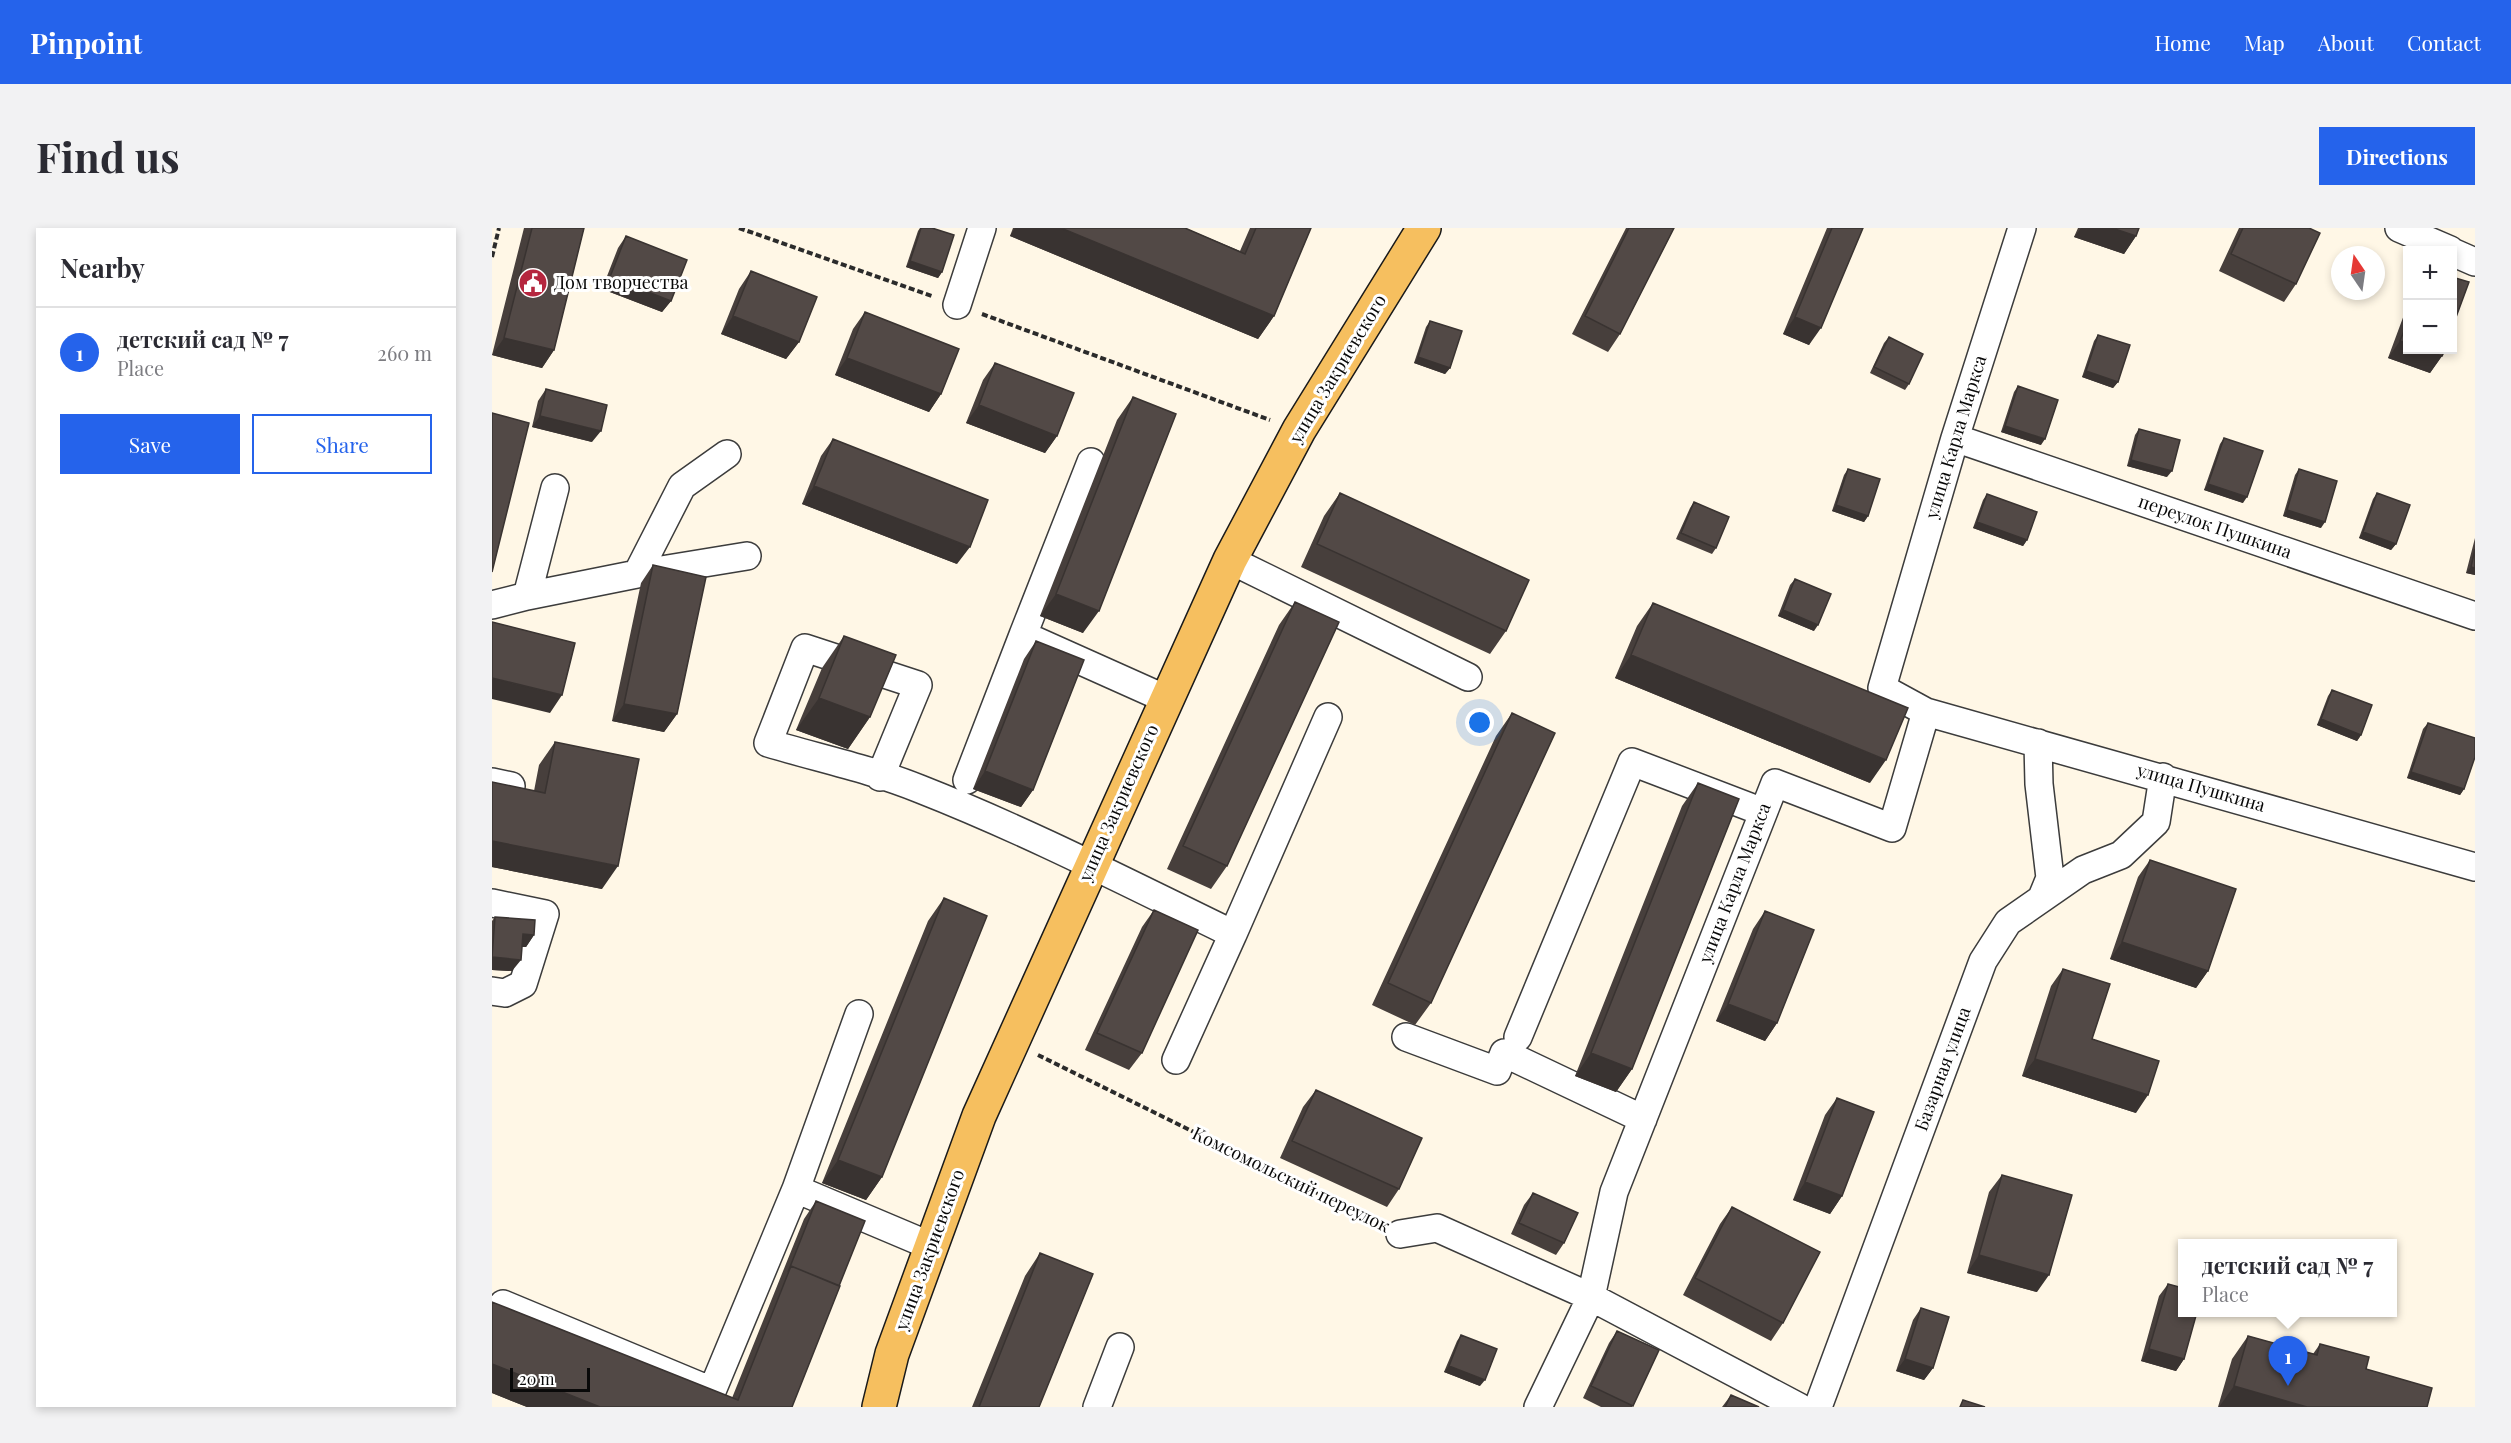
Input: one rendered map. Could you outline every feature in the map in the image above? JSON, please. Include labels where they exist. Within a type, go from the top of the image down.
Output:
[{"type":"main road","name":"улица Закриевского","points":[[879,1407],[892,1354],[979,1116],[1090,864],[1230,560],[1299,430],[1424,228]]},
{"type":"street","points":[[957,305],[982,228]]},
{"type":"street","name":"улица Карла Маркса","points":[[1539,1407],[1591,1297],[1614,1192],[1775,783],[1892,828],[1926,712],[1882,688],[1954,438],[2022,228]]},
{"type":"street","points":[[2399,228],[2440,246]]},
{"type":"street","points":[[2457,254],[2475,262]]},
{"type":"street","name":"переулок Пушкина","points":[[1954,438],[2475,616]]},
{"type":"street","points":[[637,574],[682,486],[727,454]]},
{"type":"street","points":[[967,780],[1091,462]]},
{"type":"street","points":[[527,596],[555,488]]},
{"type":"street","points":[[492,605],[637,574],[747,556]]},
{"type":"street","points":[[1230,560],[1468,676]]},
{"type":"street","points":[[1023,634],[1166,699]]},
{"type":"street","points":[[880,777],[918,685],[805,648],[768,743],[880,777],[919,788],[1090,864],[1233,934]]},
{"type":"street","name":"улица Пушкина","points":[[1926,712],[2163,777],[2475,867]]},
{"type":"street","points":[[1176,1060],[1328,717]]},
{"type":"street","points":[[2038,742],[2039,784],[2050,878],[2043,895]]},
{"type":"street","points":[[1518,1037],[1632,762],[1763,812]]},
{"type":"street","name":"Базарная улица","points":[[1818,1407],[1983,961],[2008,922],[2043,895],[2083,870],[2121,855],[2156,822],[2163,777]]},
{"type":"street","points":[[492,903],[544,914],[523,984],[505,993],[492,991]]},
{"type":"street","points":[[503,1304],[712,1391],[796,1189],[859,1014]]},
{"type":"street","points":[[1406,1037],[1497,1071],[1504,1053],[1643,1119]]},
{"type":"street","points":[[796,1189],[932,1246]]},
{"type":"street","name":"Комсомольский переулок","points":[[1400,1234],[1437,1228],[1591,1297],[1799,1407]]},
{"type":"street","points":[[1096,1407],[1120,1347]]},
{"type":"path","points":[[492,257],[499,228]]},
{"type":"path","points":[[739,228],[1299,430]]},
{"type":"path","name":"Комсомольский переулок","points":[[1012,1041],[1400,1234]]},
{"type":"building","points":[[532,228],[584,228],[554,350],[504,338]]},
{"type":"building","points":[[921,228],[932,228],[954,235],[942,272],[910,261]]},
{"type":"building","points":[[1061,228],[1185,228],[1245,254],[1256,228],[1311,228],[1274,316]]},
{"type":"building","points":[[1629,228],[1674,228],[1620,334],[1585,316]]},
{"type":"building","points":[[1832,228],[1863,228],[1821,328],[1795,317]]},
{"type":"building","points":[[2112,228],[2139,228],[2136,236]]},
{"type":"building","points":[[2243,228],[2309,228],[2320,233],[2296,284],[2231,254]]},
{"type":"building","points":[[626,236],[687,260],[671,301],[610,277]]},
{"type":"building","points":[[751,271],[817,297],[799,342],[733,316]]},
{"type":"building","points":[[2457,278],[2469,282],[2457,314]]},
{"type":"building","points":[[865,312],[959,349],[941,394],[847,358]]},
{"type":"building","points":[[1430,321],[1462,331],[1450,368],[1418,357]]},
{"type":"building","points":[[2098,335],[2130,345],[2118,382],[2086,371]]},
{"type":"building","points":[[1889,337],[1923,354],[1909,384],[1874,367]]},
{"type":"building","points":[[995,363],[1074,393],[1057,436],[979,405]]},
{"type":"building","points":[[2018,386],[2058,400],[2045,439],[2005,426]]},
{"type":"building","points":[[546,389],[607,405],[601,431],[540,416]]},
{"type":"building","points":[[1133,397],[1176,414],[1099,611],[1056,594]]},
{"type":"building","points":[[492,413],[529,423],[492,572]]},
{"type":"building","points":[[2139,429],[2180,440],[2172,471],[2131,460]]},
{"type":"building","points":[[2224,438],[2263,451],[2247,497],[2208,484]]},
{"type":"building","points":[[833,439],[988,500],[970,547],[814,486]]},
{"type":"building","points":[[1848,469],[1880,479],[1868,516],[1836,505]]},
{"type":"building","points":[[2299,469],[2337,481],[2325,522],[2287,510]]},
{"type":"building","points":[[1340,493],[1529,580],[1506,631],[1317,544]]},
{"type":"building","points":[[2377,493],[2410,505],[2396,544],[2363,532]]},
{"type":"building","points":[[1987,494],[2037,512],[2027,540],[1977,522]]},
{"type":"building","points":[[1694,502],[1729,517],[1716,548],[1681,533]]},
{"type":"building","points":[[2475,549],[2475,568],[2471,567]]},
{"type":"building","points":[[653,565],[706,577],[677,714],[624,704]]},
{"type":"building","points":[[1795,579],[1831,594],[1818,625],[1783,610]]},
{"type":"building","points":[[1295,602],[1339,622],[1227,866],[1183,846]]},
{"type":"building","points":[[1653,603],[1908,708],[1886,760],[1631,655]]},
{"type":"building","points":[[492,622],[575,643],[562,695],[492,678]]},
{"type":"building","points":[[844,636],[896,655],[870,717],[819,698]]},
{"type":"building","points":[[1036,641],[1084,660],[1033,790],[985,771]]},
{"type":"building","points":[[2332,690],[2372,705],[2361,735],[2321,719]]},
{"type":"building","points":[[1512,713],[1555,733],[1431,1003],[1388,983]]},
{"type":"building","points":[[2428,723],[2475,738],[2475,757],[2464,789],[2411,772]]},
{"type":"building","points":[[555,742],[639,759],[618,866],[492,841],[492,782],[545,793]]},
{"type":"building","points":[[1698,783],[1739,799],[1632,1069],[1591,1053]]},
{"type":"building","points":[[2150,860],[2236,889],[2208,971],[2122,942]]},
{"type":"building","points":[[944,898],[987,916],[882,1177],[838,1160]]},
{"type":"building","points":[[1154,910],[1198,930],[1142,1053],[1097,1033]]},
{"type":"building","points":[[1765,911],[1814,930],[1777,1023],[1728,1004]]},
{"type":"building","points":[[495,917],[535,920],[534,935],[523,934],[521,960],[492,957]]},
{"type":"building","points":[[2063,969],[2110,984],[2092,1039],[2159,1061],[2148,1095],[2035,1059]]},
{"type":"building","points":[[1316,1090],[1422,1138],[1399,1189],[1292,1141]]},
{"type":"building","points":[[1837,1098],[1874,1112],[1842,1196],[1805,1182]]},
{"type":"building","points":[[2002,1175],[2072,1195],[2049,1275],[1979,1255]]},
{"type":"building","points":[[1533,1193],[1578,1213],[1564,1243],[1519,1223]]},
{"type":"building","points":[[816,1201],[865,1221],[839,1286],[791,1266],[788,1272]]},
{"type":"building","points":[[1732,1207],[1820,1252],[1783,1323],[1695,1278]]},
{"type":"building","points":[[1040,1253],[1093,1274],[1039,1407],[979,1407]]},
{"type":"building","points":[[791,1266],[840,1286],[792,1407],[600,1407],[492,1364],[492,1302],[738,1400]]},
{"type":"building","points":[[2168,1284],[2178,1287],[2178,1317],[2196,1317],[2184,1359],[2149,1349]]},
{"type":"building","points":[[1921,1308],[1949,1317],[1933,1368],[1905,1359]]},
{"type":"building","points":[[1617,1331],[1659,1350],[1633,1406],[1591,1386]]},
{"type":"building","points":[[1461,1335],[1497,1349],[1485,1380],[1449,1366]]},
{"type":"building","points":[[2248,1336],[2317,1355],[2320,1344],[2369,1357],[2366,1369],[2432,1388],[2427,1407],[2307,1407],[2234,1386]]},
{"type":"building","points":[[1731,1395],[1759,1407],[1725,1407]]},
{"type":"building","points":[[1963,1400],[1985,1407],[1960,1407]]},
{"type":"place","name":"Дом творчества","points":[[533,283]]},
{"type":"place","name":"детский сад № 7","points":[[2288,1386]]}]
